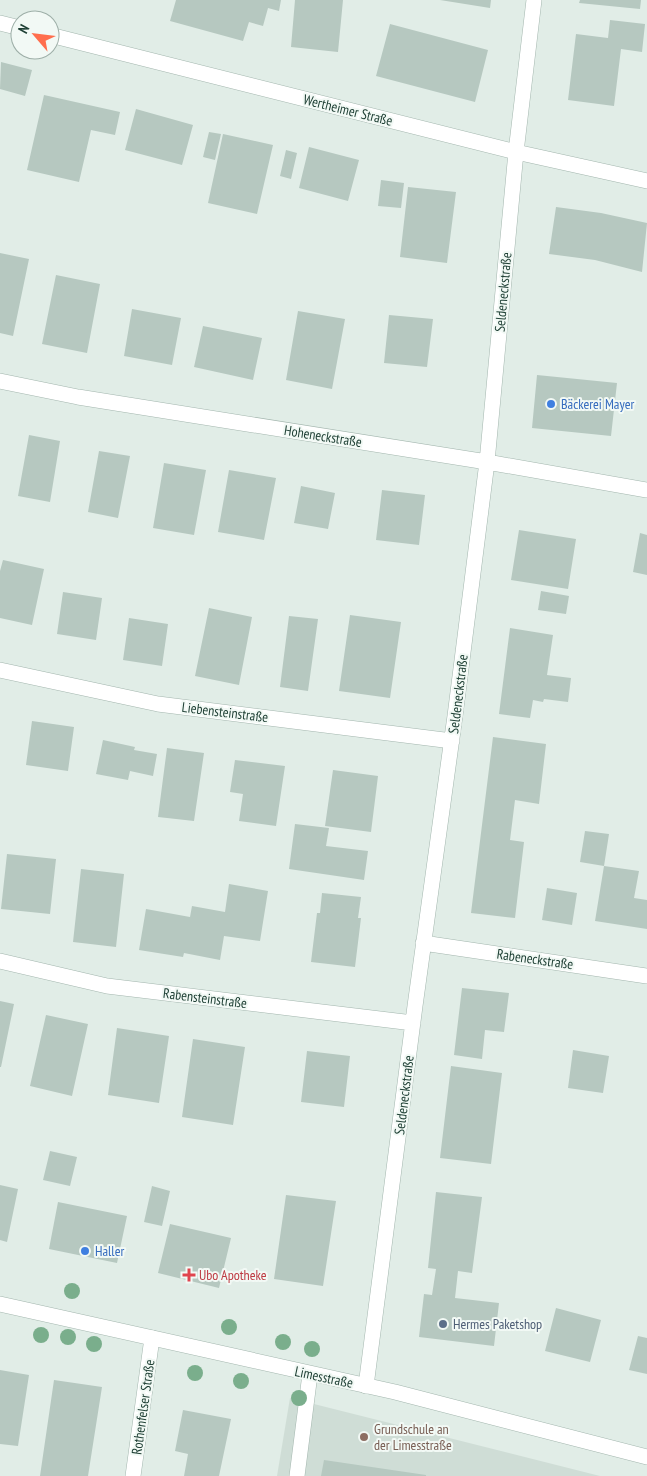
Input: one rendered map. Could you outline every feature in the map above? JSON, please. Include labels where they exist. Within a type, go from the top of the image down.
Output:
[{"type":"street","name":"Seldeneckstraße","points":[[366,1386],[487,462],[516,152],[534,0]]},
{"type":"street","name":"Wertheimer Straße","points":[[60,38],[516,152],[647,181]]},
{"type":"street","name":"Hoheneckstraße","points":[[0,381],[78,397],[487,462],[647,490]]},
{"type":"street","name":"Liebensteinstraße","points":[[0,670],[158,704],[452,740]]},
{"type":"street","name":"Rabeneckstraße","points":[[423,943],[647,976]]},
{"type":"street","name":"Rabensteinstraße","points":[[0,961],[107,986],[413,1022]]},
{"type":"street","name":"Limesstraße","points":[[0,1304],[420,1398],[647,1457]]},
{"type":"street","name":"Rothenfelser Straße","points":[[133,1476],[152,1338]]},
{"type":"street","points":[[297,1476],[310,1374]]},
{"type":"shaded area","name":"Grundschule an der Limesstraße","points":[[290,1398],[600,1476],[277,1476]]},
{"type":"building","points":[[176,0],[281,0],[279,11],[268,8],[263,26],[249,22],[243,41],[170,21]]},
{"type":"building","points":[[295,0],[343,0],[338,52],[291,47]]},
{"type":"building","points":[[440,0],[491,0],[490,8]]},
{"type":"building","points":[[580,0],[641,0],[640,9],[579,3]]},
{"type":"building","points":[[610,20],[645,24],[642,52],[621,49],[614,106],[568,100],[576,34],[608,38]]},
{"type":"building","points":[[390,24],[488,50],[475,102],[376,76]]},
{"type":"building","points":[[1,62],[32,70],[25,96],[0,89]]},
{"type":"building","points":[[44,95],[120,112],[115,135],[91,130],[79,182],[27,170]]},
{"type":"building","points":[[136,109],[193,125],[182,165],[125,150]]},
{"type":"building","points":[[209,132],[221,134],[215,160],[203,157]]},
{"type":"building","points":[[223,134],[273,145],[257,214],[208,203]]},
{"type":"building","points":[[309,147],[359,160],[348,201],[299,188]]},
{"type":"building","points":[[286,150],[297,153],[291,179],[280,176]]},
{"type":"building","points":[[381,180],[404,183],[401,208],[378,206]]},
{"type":"building","points":[[408,187],[456,192],[447,263],[400,257]]},
{"type":"building","points":[[556,207],[601,213],[647,223],[642,272],[595,260],[549,254]]},
{"type":"building","points":[[0,253],[29,259],[13,336],[0,333]]},
{"type":"building","points":[[56,275],[100,284],[87,353],[42,344]]},
{"type":"building","points":[[132,309],[181,318],[172,365],[124,356]]},
{"type":"building","points":[[298,311],[345,319],[332,389],[286,380]]},
{"type":"building","points":[[389,315],[433,319],[427,367],[384,363]]},
{"type":"building","points":[[203,326],[262,338],[253,380],[194,367]]},
{"type":"building","points":[[537,375],[617,383],[611,436],[532,428]]},
{"type":"building","points":[[29,435],[60,441],[50,502],[18,496]]},
{"type":"building","points":[[99,451],[130,456],[118,518],[88,512]]},
{"type":"building","points":[[164,463],[206,470],[194,535],[153,528]]},
{"type":"building","points":[[229,470],[276,478],[264,540],[218,532]]},
{"type":"building","points":[[301,486],[335,493],[328,529],[294,523]]},
{"type":"building","points":[[382,490],[425,495],[419,545],[376,540]]},
{"type":"building","points":[[519,530],[576,539],[568,589],[511,580]]},
{"type":"building","points":[[640,533],[647,535],[647,575],[633,572]]},
{"type":"building","points":[[3,560],[44,569],[32,625],[0,618],[0,571]]},
{"type":"building","points":[[541,591],[569,596],[566,614],[538,610]]},
{"type":"building","points":[[63,592],[102,598],[96,640],[57,634]]},
{"type":"building","points":[[209,608],[252,617],[239,685],[195,676]]},
{"type":"building","points":[[350,615],[401,622],[390,698],[339,691]]},
{"type":"building","points":[[289,616],[318,619],[308,691],[280,687]]},
{"type":"building","points":[[129,618],[168,624],[162,666],[123,660]]},
{"type":"building","points":[[510,628],[553,635],[547,675],[571,678],[568,702],[544,699],[543,702],[533,700],[530,718],[499,714]]},
{"type":"building","points":[[32,721],[74,727],[68,771],[26,765]]},
{"type":"building","points":[[493,737],[546,744],[539,804],[515,800],[510,840],[524,842],[515,918],[471,913]]},
{"type":"building","points":[[103,740],[135,747],[134,750],[157,754],[153,776],[130,771],[128,780],[96,774]]},
{"type":"building","points":[[167,748],[204,753],[194,821],[158,817]]},
{"type":"building","points":[[235,760],[285,766],[276,826],[239,821],[243,794],[230,792]]},
{"type":"building","points":[[333,770],[378,776],[371,832],[325,826]]},
{"type":"building","points":[[295,824],[329,828],[326,846],[368,851],[364,880],[289,869]]},
{"type":"building","points":[[585,831],[609,834],[604,866],[580,862]]},
{"type":"building","points":[[7,854],[56,859],[50,914],[1,909]]},
{"type":"building","points":[[604,866],[639,871],[634,898],[647,900],[647,929],[595,921]]},
{"type":"building","points":[[81,869],[124,874],[116,947],[73,942]]},
{"type":"building","points":[[229,884],[268,891],[260,941],[224,936],[220,960],[184,953],[183,957],[139,950],[146,909],[190,917],[192,906],[225,912]]},
{"type":"building","points":[[547,888],[577,893],[572,925],[542,920]]},
{"type":"building","points":[[322,893],[361,897],[358,918],[361,918],[355,967],[311,962],[317,913],[320,913]]},
{"type":"building","points":[[462,988],[509,993],[504,1032],[485,1030],[482,1059],[454,1055]]},
{"type":"building","points":[[0,1001],[14,1004],[1,1067],[0,1067]]},
{"type":"building","points":[[46,1015],[88,1024],[72,1096],[30,1086]]},
{"type":"building","points":[[117,1028],[169,1036],[159,1103],[108,1095]]},
{"type":"building","points":[[193,1039],[245,1047],[233,1125],[182,1117]]},
{"type":"building","points":[[573,1050],[609,1056],[603,1093],[568,1088]]},
{"type":"building","points":[[307,1051],[350,1056],[344,1107],[301,1102]]},
{"type":"building","points":[[451,1066],[502,1073],[491,1164],[440,1158]]},
{"type":"building","points":[[50,1151],[77,1157],[70,1186],[43,1180]]},
{"type":"building","points":[[0,1185],[18,1189],[7,1242],[0,1240]]},
{"type":"building","points":[[152,1186],[170,1191],[162,1226],[144,1222]]},
{"type":"building","points":[[436,1192],[482,1197],[472,1273],[458,1271],[455,1298],[499,1303],[494,1346],[419,1337],[424,1294],[432,1295],[436,1269],[428,1268]]},
{"type":"building","points":[[286,1195],[336,1201],[323,1286],[274,1279]]},
{"type":"building","points":[[58,1202],[127,1216],[117,1263],[49,1249]]},
{"type":"building","points":[[170,1224],[231,1238],[219,1288],[158,1273]]},
{"type":"building","points":[[556,1308],[601,1320],[590,1362],[545,1351]]},
{"type":"building","points":[[638,1336],[647,1338],[647,1374],[629,1370]]},
{"type":"building","points":[[0,1370],[29,1375],[18,1446],[0,1444]]},
{"type":"building","points":[[54,1380],[102,1387],[88,1476],[40,1476]]},
{"type":"building","points":[[183,1410],[231,1419],[219,1476],[184,1476],[188,1454],[175,1451]]},
{"type":"building","points":[[324,1460],[426,1475],[426,1476],[321,1476]]},
{"type":"place","name":"Bäckerei Mayer","points":[[551,404]]},
{"type":"place","name":"Haller","points":[[85,1251]]},
{"type":"place","name":"Ubo Apotheke","points":[[189,1275]]},
{"type":"place","name":"Hermes Paketshop","points":[[443,1324]]},
{"type":"place","name":"Grundschule an der Limesstraße","points":[[364,1437]]}]
